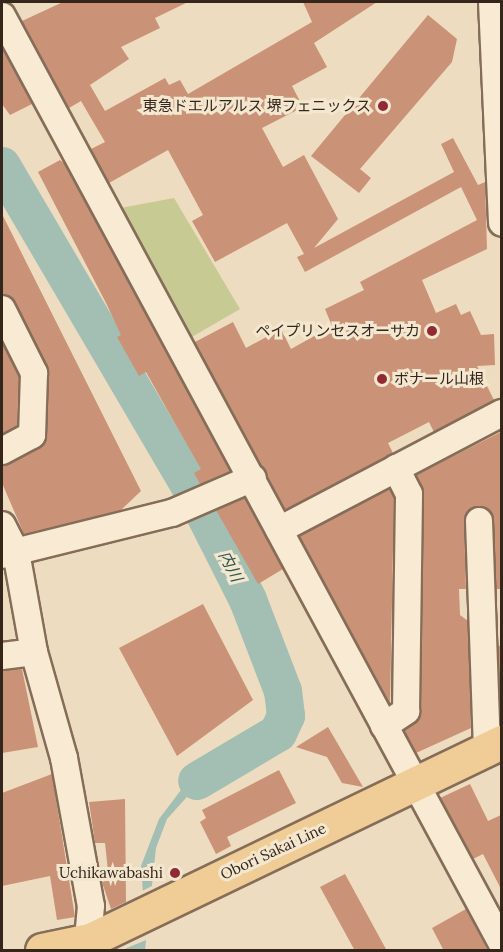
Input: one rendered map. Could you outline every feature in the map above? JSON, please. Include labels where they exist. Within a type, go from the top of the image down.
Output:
[{"type":"main road","name":"Obori Sakai Line","points":[[42,951],[88,945],[120,925],[494,746]]},
{"type":"street","points":[[492,2],[499,119],[501,224]]},
{"type":"street","points":[[2,16],[253,478],[501,944]]},
{"type":"street","points":[[2,309],[34,373],[32,435],[2,450]]},
{"type":"street","points":[[279,530],[501,413]]},
{"type":"street","points":[[384,726],[406,711],[409,494],[396,468]]},
{"type":"street","points":[[9,554],[172,513],[202,502],[253,478]]},
{"type":"street","points":[[479,521],[494,746]]},
{"type":"street","points":[[2,525],[64,758],[91,906],[88,945]]},
{"type":"street","points":[[2,656],[34,651]]},
{"type":"green space","points":[[174,198],[240,309],[185,341],[115,209]]},
{"type":"shaded area","points":[[240,751],[243,759],[195,788],[167,819],[156,848],[145,950],[125,950],[143,893],[141,866],[159,819],[184,786]]},
{"type":"pier","points":[[156,884],[151,938],[122,950],[140,892]]},
{"type":"building","points":[[63,2],[188,2],[155,18],[160,28],[121,47],[129,59],[90,85],[105,111],[165,78],[169,85],[180,80],[188,94],[312,22],[303,2],[377,2],[314,43],[327,67],[292,86],[303,107],[262,128],[283,167],[304,155],[338,219],[314,248],[454,172],[441,144],[453,138],[478,185],[485,182],[487,249],[422,280],[436,313],[456,304],[461,315],[470,311],[481,335],[494,334],[495,365],[477,366],[494,400],[434,432],[429,422],[388,443],[393,453],[285,510],[195,342],[233,322],[246,348],[281,329],[291,349],[332,326],[325,309],[364,290],[360,282],[477,220],[461,187],[305,272],[297,257],[304,254],[287,223],[215,262],[192,221],[203,215],[168,150],[109,183],[91,149],[105,142],[81,101],[69,108],[22,21]]},
{"type":"building","name":"東急ドエルアルス 堺フェニックス","points":[[428,15],[457,39],[452,62],[360,169],[371,178],[359,193],[311,156]]},
{"type":"building","points":[[2,47],[32,104],[10,115],[2,104]]},
{"type":"building","points":[[60,160],[65,164],[230,471],[200,484],[194,473],[201,469],[146,372],[139,376],[117,337],[121,335],[106,303],[38,172]]},
{"type":"building","points":[[2,214],[141,491],[121,510],[24,534],[2,483],[2,466],[45,442],[49,373],[15,302],[2,294]]},
{"type":"building","points":[[2,342],[19,376],[17,426],[2,434]]},
{"type":"building","points":[[501,432],[501,589],[496,589],[492,514],[478,506],[464,522],[466,589],[459,589],[460,615],[468,621],[471,728],[416,753],[404,731],[421,711],[424,494],[416,475]]},
{"type":"building","points":[[390,489],[394,497],[390,704],[299,536]]},
{"type":"building","points":[[245,498],[283,569],[258,584],[216,510]]},
{"type":"building","points":[[203,604],[253,700],[177,756],[119,648]]},
{"type":"building","points":[[498,645],[501,647],[501,706]]},
{"type":"building","points":[[22,669],[38,747],[2,753],[2,671]]},
{"type":"building","points":[[328,727],[363,787],[342,783],[327,757],[296,747]]},
{"type":"building","points":[[279,770],[296,803],[227,837],[231,846],[216,854],[200,822],[206,818],[202,810]]},
{"type":"building","points":[[52,774],[75,917],[57,920],[50,876],[2,886],[2,793]]},
{"type":"building","points":[[470,784],[488,821],[501,815],[501,889],[483,854],[473,859],[440,798]]},
{"type":"building","points":[[125,799],[126,902],[111,909],[102,882],[109,880],[105,843],[95,843],[89,802]]},
{"type":"building","points":[[345,874],[387,951],[355,951],[320,887]]},
{"type":"building","points":[[466,909],[488,951],[444,951],[432,928]]},
{"type":"waterway","name":"内川","points":[[2,166],[194,493],[248,600],[283,691],[286,716],[278,733],[197,781]]},
{"type":"place","name":"東急ドエルアルス 堺フェニックス","points":[[383,106]]},
{"type":"place","name":"ペイプリンセスオーサカ","points":[[432,331]]},
{"type":"place","name":"ボナール山根","points":[[382,379]]},
{"type":"place","name":"Uchikawabashi","points":[[175,873]]}]
